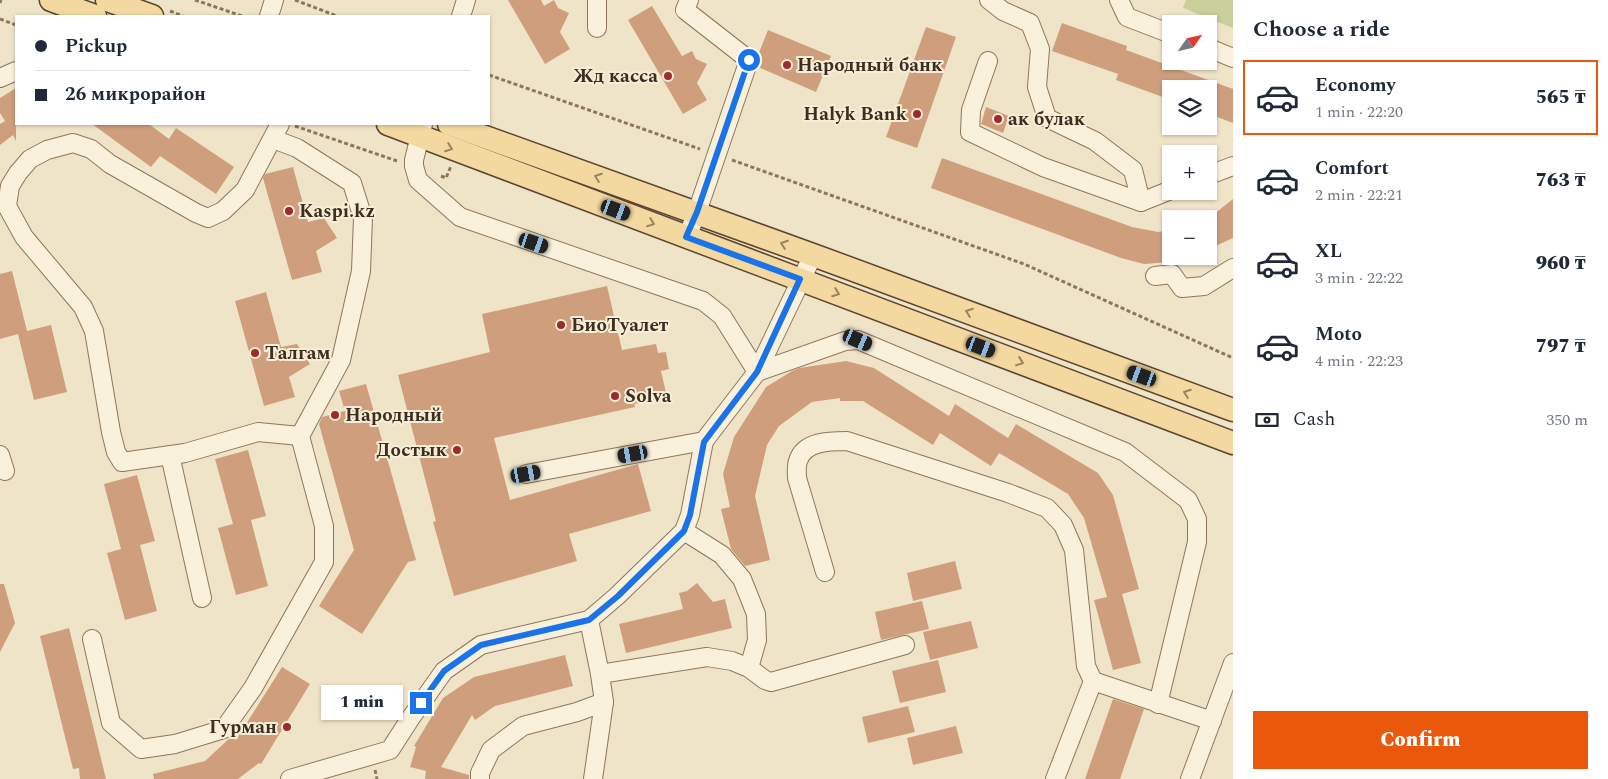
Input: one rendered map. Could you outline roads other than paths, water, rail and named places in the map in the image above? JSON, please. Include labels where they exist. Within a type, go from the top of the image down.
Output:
[{"type":"main road","points":[[51,0],[92,15]]},
{"type":"main road","points":[[107,0],[146,11]]},
{"type":"main road","points":[[394,125],[422,130],[457,151],[1233,443]]},
{"type":"main road","points":[[451,125],[697,212],[1233,410]]},
{"type":"street","points":[[269,15],[274,0]]},
{"type":"street","points":[[462,15],[466,0]]},
{"type":"street","points":[[597,0],[597,28]]},
{"type":"street","points":[[686,237],[697,212],[749,60],[685,10],[689,0]]},
{"type":"street","points":[[990,0],[1003,11],[1030,23],[1040,49],[1037,87],[1047,118],[1095,141],[1133,170],[1141,202]]},
{"type":"street","points":[[1119,0],[1127,17],[1162,31]]},
{"type":"street","points":[[1218,52],[1233,58]]},
{"type":"street","points":[[988,61],[971,110],[970,132],[1043,167],[1141,202],[1162,194]]},
{"type":"street","points":[[0,78],[15,71]]},
{"type":"street","points":[[422,130],[414,166],[418,180],[460,217],[703,301],[722,316],[757,372]]},
{"type":"street","points":[[92,639],[111,723],[141,749],[175,744],[224,729],[253,688],[324,562],[324,526],[300,436],[341,360],[361,271],[363,218],[352,183],[297,148],[277,131],[245,190],[223,211],[208,218],[110,164],[91,149],[73,143],[47,150],[30,159],[10,186],[7,206],[24,238],[83,307],[94,331],[111,432],[116,452],[122,462],[185,453],[258,432],[300,436]]},
{"type":"street","points":[[1217,172],[1233,166]]},
{"type":"street","points":[[290,779],[390,750],[410,718],[444,671],[481,645],[589,620],[618,596],[684,531],[690,515],[704,442],[757,372],[800,279],[814,255]]},
{"type":"street","points":[[1155,276],[1172,274],[1182,288],[1204,286],[1233,268]]},
{"type":"street","points":[[757,372],[845,341],[858,340],[1125,452],[1188,500],[1197,519],[1197,542],[1158,704]]},
{"type":"street","points":[[825,572],[797,478],[798,462],[803,451],[821,442],[847,441],[1008,493],[1047,508],[1063,525],[1074,550],[1086,666],[1093,681],[1212,721]]},
{"type":"street","points":[[526,474],[704,442]]},
{"type":"street","points":[[170,455],[202,598]]},
{"type":"street","points":[[684,531],[722,555],[742,579],[756,614],[758,640],[749,668]]},
{"type":"street","points":[[589,620],[604,702],[593,779]]},
{"type":"street","points":[[600,674],[707,657],[732,661],[749,668],[765,680],[771,682],[905,644]]},
{"type":"street","points":[[1190,779],[1233,663]]},
{"type":"street","points":[[1055,779],[1093,681]]},
{"type":"street","points":[[480,779],[480,773],[491,750],[523,726],[577,712],[604,702]]},
{"type":"place","name":"Народный банк","points":[[787,65]]},
{"type":"place","name":"Жд касса","points":[[668,76]]},
{"type":"place","name":"Halyk Bank","points":[[917,114]]},
{"type":"place","name":"ак булак","points":[[998,119]]},
{"type":"place","name":"Kaspi.kz","points":[[289,211]]},
{"type":"place","name":"БиоТуалет","points":[[561,325]]},
{"type":"place","name":"Талгам","points":[[255,353]]},
{"type":"place","name":"Solva","points":[[615,396]]},
{"type":"place","name":"Народный","points":[[335,415]]},
{"type":"place","name":"Достык","points":[[457,450]]},
{"type":"place","name":"Гурман","points":[[287,727]]}]
